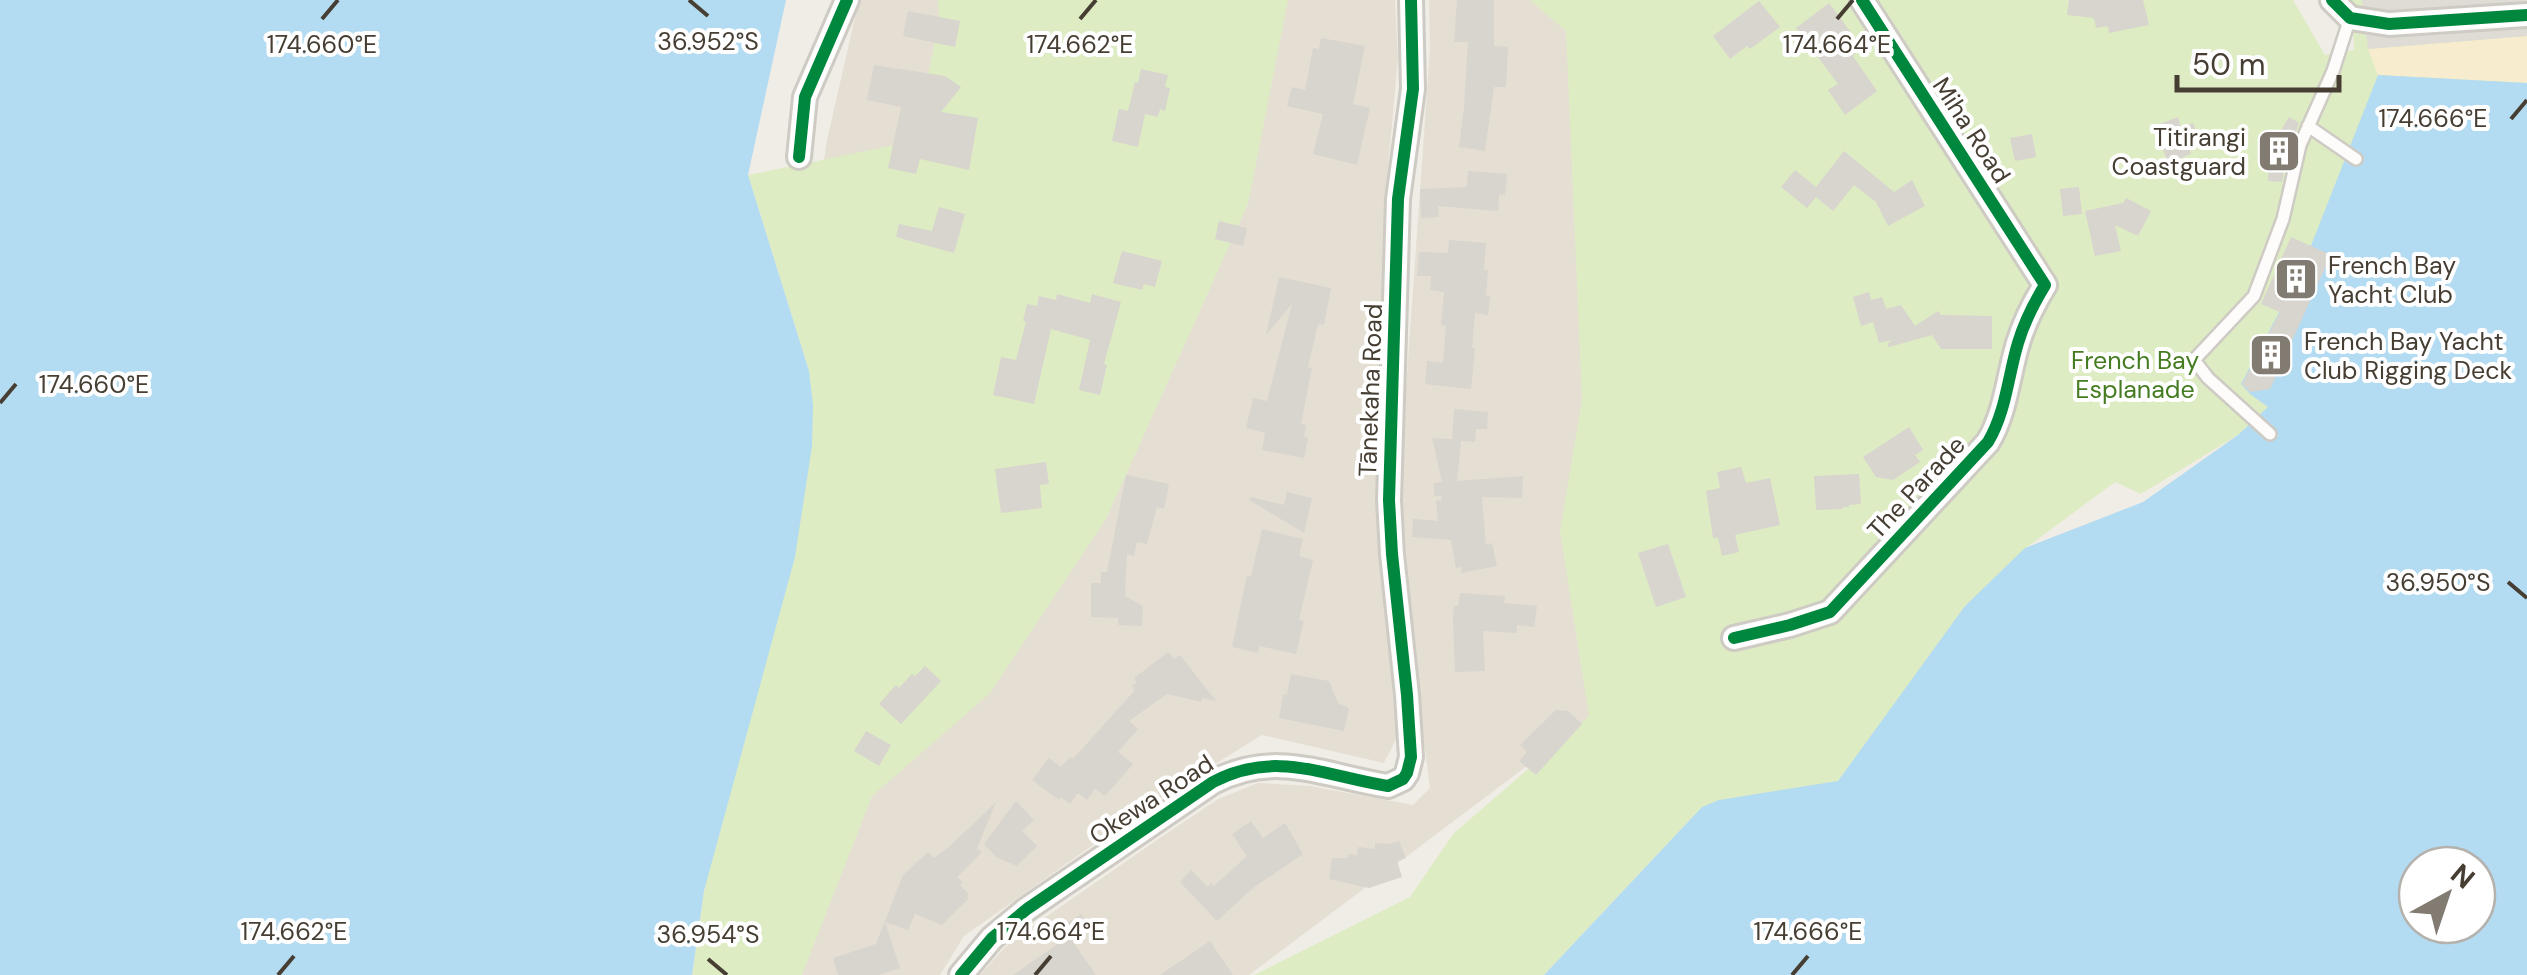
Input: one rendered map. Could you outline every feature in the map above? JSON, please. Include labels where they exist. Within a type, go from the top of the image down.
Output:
[{"type":"street","points":[[799,158],[805,97],[847,0]]},
{"type":"street","name":"Tānekaha Road","points":[[1403,778],[1411,757],[1389,500],[1398,199],[1414,88],[1411,0]]},
{"type":"street","name":"Miha Road","points":[[1862,0],[2045,285]]},
{"type":"street","points":[[2332,0],[2350,18],[2389,24],[2527,15]]},
{"type":"street","name":"The Parade","points":[[1734,638],[1830,612],[1988,442],[2000,416],[2018,342],[2045,285]]},
{"type":"street","name":"Okewa Road","points":[[961,975],[992,938],[1027,909],[1229,774],[1286,764],[1388,786],[1403,778]]},
{"type":"lane","points":[[2270,434],[2208,378],[2194,360],[2254,296],[2283,219],[2300,145],[2333,72],[2350,18]]},
{"type":"lane","points":[[2308,126],[2356,159]]},
{"type":"shaded area","points":[[859,0],[1395,0],[1398,58],[1385,200],[1376,501],[1397,737],[1384,763],[1262,735],[1154,802],[964,936],[940,975],[772,975],[821,381],[813,236],[827,140]]},
{"type":"shaded area","points":[[1429,0],[1835,0],[1700,636],[1249,975],[980,975],[1005,947],[1037,923],[1218,799],[1258,783],[1310,786],[1413,805],[1430,788],[1402,506],[1406,388],[1430,50]]},
{"type":"shaded area","points":[[2362,0],[2527,0],[2527,36],[2368,49]]},
{"type":"green space","points":[[938,0],[1288,0],[1248,204],[1106,519],[990,693],[872,796],[802,975],[692,975],[704,891],[809,371],[748,175],[914,141],[939,22]]},
{"type":"green space","name":"French Bay Esplanade","points":[[1530,0],[2293,0],[2325,55],[2354,50],[2352,0],[2527,0],[2527,298],[2238,435],[2141,494],[2115,482],[2026,548],[2241,781],[1702,807],[1544,975],[1254,975],[1410,897],[1453,834],[1589,716],[1560,531],[1582,400],[1566,31]]},
{"type":"sand","points":[[2527,36],[2527,83],[2378,75],[2368,49]]},
{"type":"water","points":[[0,0],[786,0],[748,175],[809,371],[812,446],[795,557],[704,891],[692,975],[0,975]]},
{"type":"water","points":[[2378,75],[2527,83],[2527,975],[1544,975],[1702,807],[1719,800],[1838,781],[1965,606],[2025,548],[2143,502],[2238,435],[2268,407],[2241,384],[2301,271]]},
{"type":"building","points":[[1457,0],[1494,0],[1494,46],[1508,47],[1506,87],[1494,87],[1485,151],[1459,147],[1468,42],[1454,42]]},
{"type":"building","points":[[2069,0],[2143,0],[2149,25],[2109,33],[2108,26],[2096,28],[2094,18],[2067,15]]},
{"type":"building","points":[[1759,1],[1780,27],[1730,59],[1713,36]]},
{"type":"building","points":[[1829,3],[1862,47],[1853,56],[1877,91],[1845,115],[1828,90],[1838,84],[1796,28]]},
{"type":"building","points":[[908,11],[960,21],[955,47],[903,36]]},
{"type":"building","points":[[1321,38],[1365,46],[1353,104],[1370,108],[1357,165],[1313,154],[1323,114],[1287,106],[1292,87],[1305,90],[1313,48],[1319,49]]},
{"type":"building","points":[[874,65],[945,76],[961,87],[941,112],[978,118],[969,170],[920,159],[916,174],[888,168],[901,107],[867,100]]},
{"type":"building","points":[[1141,69],[1168,75],[1165,87],[1170,88],[1165,111],[1160,109],[1158,117],[1145,114],[1138,147],[1112,141],[1119,109],[1128,111]]},
{"type":"building","points":[[2178,117],[2181,128],[2193,123],[2201,143],[2189,148],[2191,154],[2168,163],[2154,126]]},
{"type":"building","name":"Titirangi Coastguard","points":[[2289,117],[2299,123],[2282,182],[2268,181],[2270,148]]},
{"type":"building","points":[[2032,134],[2036,157],[2015,161],[2010,138]]},
{"type":"building","points":[[1844,151],[1894,192],[1912,180],[1925,206],[1888,226],[1876,202],[1854,185],[1833,211],[1816,197],[1807,208],[1781,187],[1795,170],[1816,187]]},
{"type":"building","points":[[1468,171],[1507,174],[1505,195],[1499,194],[1498,211],[1438,206],[1439,217],[1421,218],[1420,189],[1467,187]]},
{"type":"building","points":[[2079,187],[2082,214],[2063,216],[2060,189]]},
{"type":"building","points":[[2126,198],[2151,211],[2138,236],[2115,225],[2121,251],[2095,256],[2085,211],[2123,203]]},
{"type":"building","points":[[939,207],[965,214],[954,253],[896,237],[899,224],[932,231]]},
{"type":"building","points":[[1219,221],[1247,228],[1243,246],[1215,239]]},
{"type":"building","points":[[2291,237],[2331,255],[2270,389],[2250,392],[2242,384],[2280,312],[2261,304]]},
{"type":"building","points":[[1449,240],[1486,243],[1484,270],[1488,270],[1486,296],[1490,296],[1488,315],[1475,313],[1471,389],[1425,384],[1427,361],[1443,363],[1446,326],[1441,325],[1444,292],[1430,290],[1431,276],[1417,276],[1419,252],[1448,253]]},
{"type":"building","points":[[1122,251],[1162,261],[1155,287],[1144,284],[1142,290],[1113,283]]},
{"type":"building","points":[[1279,277],[1331,288],[1324,325],[1318,324],[1308,367],[1312,368],[1301,424],[1306,425],[1304,437],[1308,438],[1304,458],[1262,450],[1265,433],[1246,428],[1253,398],[1267,401],[1292,304],[1266,335]]},
{"type":"building","points":[[1869,292],[1871,300],[1882,297],[1886,309],[1901,305],[1915,326],[1938,311],[1941,315],[1992,316],[1992,349],[1941,349],[1932,335],[1889,347],[1887,344],[1893,340],[1879,343],[1873,322],[1861,326],[1853,297]]},
{"type":"building","points":[[1057,294],[1090,303],[1092,294],[1121,302],[1100,395],[1079,390],[1090,340],[1051,329],[1034,404],[993,395],[1001,357],[1016,360],[1027,304],[1037,306],[1039,296],[1056,300]]},
{"type":"building","points":[[1454,409],[1488,412],[1487,429],[1476,429],[1475,442],[1461,441],[1457,481],[1523,476],[1522,498],[1482,497],[1486,545],[1492,543],[1497,566],[1461,573],[1462,567],[1456,568],[1451,540],[1412,537],[1413,519],[1438,521],[1436,501],[1442,500],[1441,496],[1434,496],[1434,483],[1442,482],[1432,438],[1452,439]]},
{"type":"building","points":[[1909,427],[1923,450],[1915,455],[1920,462],[1893,480],[1876,477],[1863,457]]},
{"type":"building","points":[[1046,462],[1049,484],[1040,485],[1042,508],[1001,513],[995,469]]},
{"type":"building","points":[[1741,467],[1746,483],[1770,478],[1780,525],[1735,535],[1739,552],[1722,556],[1718,538],[1713,538],[1706,491],[1720,488],[1717,472]]},
{"type":"building","points":[[1859,474],[1861,504],[1816,510],[1814,476]]},
{"type":"building","points":[[1126,475],[1169,484],[1164,509],[1157,507],[1147,544],[1137,542],[1134,556],[1127,554],[1125,596],[1143,606],[1142,626],[1118,625],[1118,618],[1091,617],[1091,583],[1101,583],[1101,572],[1107,572]]},
{"type":"building","points":[[1287,492],[1312,498],[1304,533],[1249,500],[1251,497],[1284,505]]},
{"type":"building","points":[[1262,529],[1303,539],[1299,556],[1313,560],[1299,620],[1304,621],[1296,654],[1259,646],[1258,653],[1232,647],[1247,575],[1251,576]]},
{"type":"building","points":[[1668,544],[1686,597],[1656,607],[1638,553]]},
{"type":"building","points":[[1460,593],[1505,596],[1504,603],[1537,606],[1534,627],[1517,625],[1517,633],[1483,631],[1485,671],[1455,672],[1453,619]]},
{"type":"building","points":[[1168,652],[1174,659],[1180,655],[1216,701],[1202,698],[1201,702],[1167,694],[1129,721],[1138,729],[1118,752],[1133,764],[1105,796],[1095,789],[1087,800],[1078,793],[1070,804],[1032,780],[1049,758],[1061,767],[1070,757],[1073,759],[1135,690],[1134,678]]},
{"type":"building","points":[[925,666],[941,681],[901,724],[879,704],[896,685],[899,688]]},
{"type":"building","points":[[1291,674],[1329,681],[1338,703],[1349,708],[1344,731],[1279,718]]},
{"type":"building","points":[[1556,710],[1568,711],[1582,724],[1536,775],[1519,761],[1527,752],[1520,745]]},
{"type":"building","points":[[866,731],[891,745],[879,766],[854,751]]},
{"type":"building","points":[[1016,801],[1034,820],[1022,831],[1037,846],[1017,866],[996,857],[984,844]]},
{"type":"building","points":[[996,802],[977,849],[982,852],[957,877],[969,898],[942,925],[915,914],[908,930],[885,922],[900,968],[878,975],[838,975],[833,958],[876,944],[903,875],[928,852],[934,858],[949,847]]},
{"type":"building","points":[[1251,821],[1263,838],[1285,823],[1303,854],[1253,888],[1217,921],[1180,882],[1191,870],[1208,887],[1211,883],[1214,886],[1247,856],[1232,834]]},
{"type":"building","points":[[1399,841],[1406,858],[1397,861],[1402,877],[1369,888],[1329,879],[1332,858],[1357,855],[1358,847],[1375,849],[1375,843]]},
{"type":"building","points":[[1081,914],[1091,930],[1073,942],[1096,975],[1013,975],[1056,945],[1049,935]]},
{"type":"building","points":[[1210,941],[1233,975],[1160,975]]},
{"type":"cycle path","points":[[799,157],[805,97],[847,0]]},
{"type":"cycle path","points":[[961,975],[992,938],[1027,909],[1213,782],[1236,772],[1279,766],[1388,786],[1407,773],[1411,757],[1407,695],[1389,500],[1398,199],[1413,89],[1411,0]]},
{"type":"cycle path","points":[[1734,638],[1830,612],[1988,442],[2003,406],[2020,336],[2045,285],[1862,0]]},
{"type":"cycle path","points":[[2332,0],[2350,18],[2389,24],[2527,15]]},
{"type":"place","name":"Titirangi Coastguard","points":[[2279,151]]},
{"type":"place","name":"French Bay Yacht Club","points":[[2296,279]]},
{"type":"place","name":"French Bay Yacht Club Rigging Deck","points":[[2271,355]]}]
